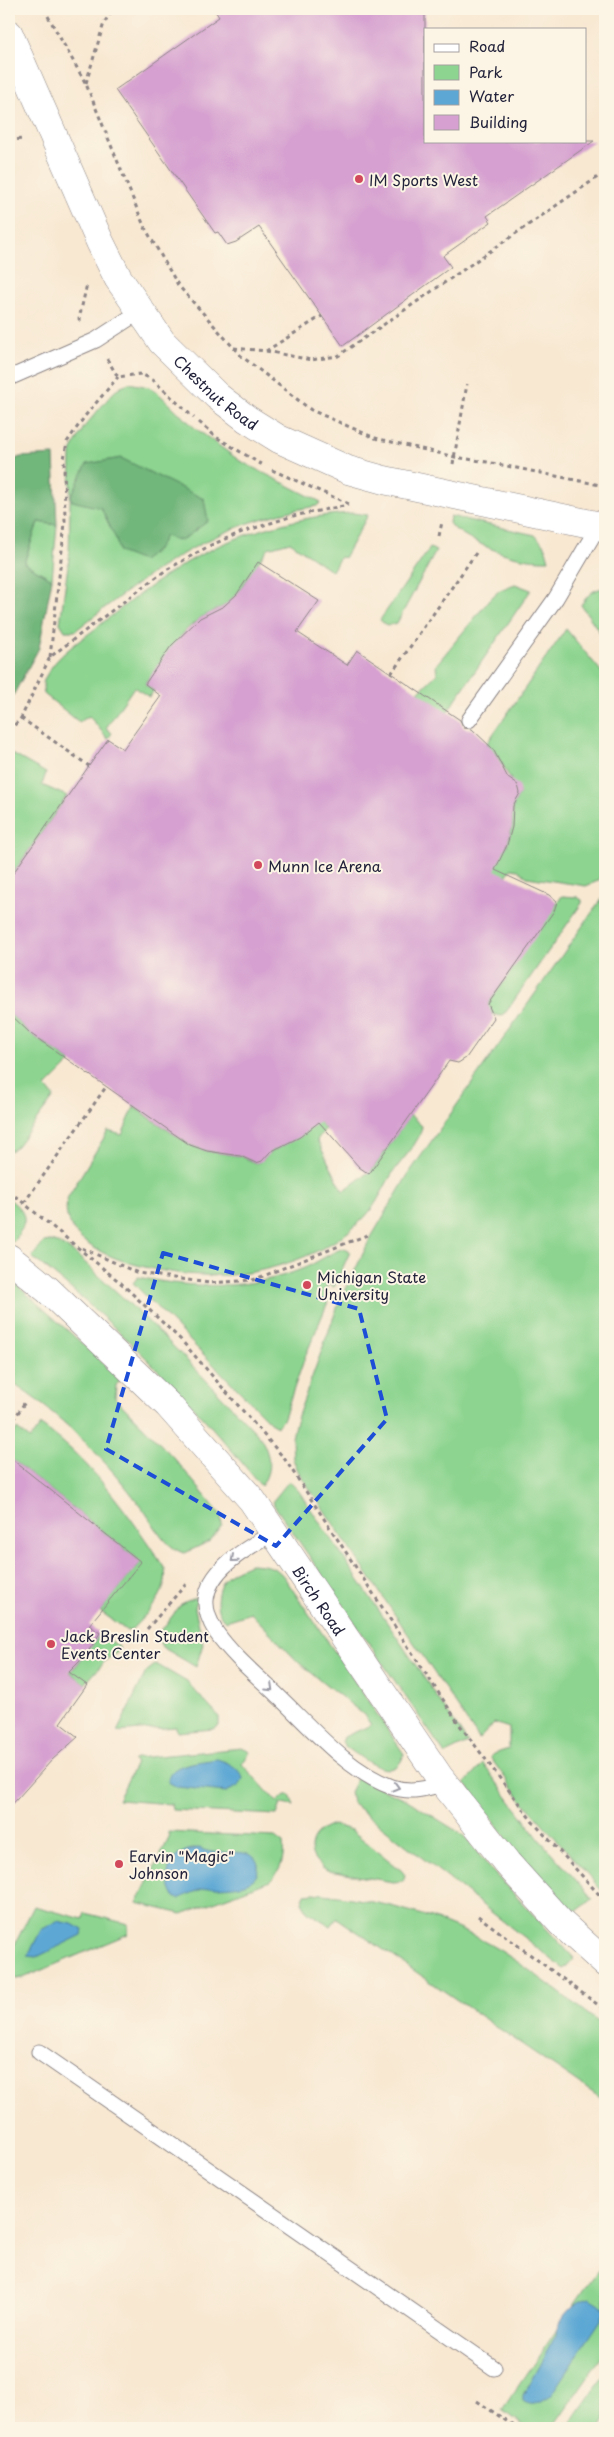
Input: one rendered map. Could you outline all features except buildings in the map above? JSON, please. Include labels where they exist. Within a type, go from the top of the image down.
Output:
[{"type":"street","name":"Chestnut Road","points":[[9,34],[100,242],[139,312],[162,342],[189,370],[240,413],[279,439],[348,470],[384,480],[602,526]]},
{"type":"street","name":"Birch Road","points":[[9,1258],[48,1290],[168,1405],[252,1500],[444,1783],[507,1863],[561,1923],[605,1963]]},
{"type":"lane","points":[[9,378],[96,340],[139,312]]},
{"type":"lane","points":[[469,720],[556,598],[602,526]]},
{"type":"lane","points":[[274,1532],[244,1550],[212,1581],[208,1590],[206,1610],[217,1633],[303,1720],[338,1753],[362,1770],[391,1786],[403,1790],[423,1789],[444,1783]]},
{"type":"lane","points":[[39,2052],[494,2368]]},
{"type":"path","points":[[44,9],[86,84],[144,226],[178,285],[233,348],[311,410],[374,438],[455,457],[605,486]]},
{"type":"path","points":[[86,84],[104,23],[113,9]]},
{"type":"path","points":[[9,140],[23,139]]},
{"type":"path","points":[[233,348],[266,351],[311,360],[338,356],[605,172]]},
{"type":"path","points":[[266,351],[322,316]]},
{"type":"path","points":[[9,730],[21,718],[50,657],[65,524],[64,460],[67,442],[85,416],[118,377]]},
{"type":"path","points":[[439,536],[467,384]]},
{"type":"path","points":[[50,657],[166,570],[211,545],[242,532],[293,516],[349,504]]},
{"type":"path","points":[[391,674],[476,553]]},
{"type":"path","points":[[21,718],[89,766]]},
{"type":"path","points":[[24,1203],[106,1087]]},
{"type":"path","points":[[9,1191],[78,1246],[181,1340],[284,1458],[459,1724],[532,1821],[605,1901]]},
{"type":"path","points":[[78,1246],[138,1273],[209,1283],[253,1280],[367,1235]]},
{"type":"path","points":[[9,1427],[26,1402]]},
{"type":"path","points":[[147,1629],[190,1579]]},
{"type":"path","points":[[478,1916],[605,2010]]},
{"type":"path","points":[[477,2401],[517,2428]]},
{"type":"highlighted area","points":[[163,1253],[359,1309],[387,1419],[276,1546],[106,1449]]},
{"type":"green space","points":[[129,383],[149,387],[157,392],[195,428],[240,461],[321,502],[317,506],[281,513],[216,536],[159,568],[75,631],[65,631],[60,623],[69,558],[71,452],[84,427],[112,394],[121,386]]},
{"type":"green space","points":[[54,455],[57,525],[38,522],[24,563],[52,579],[39,648],[9,703],[9,462],[20,457]]},
{"type":"green space","points":[[121,458],[204,499],[208,521],[181,541],[165,536],[157,550],[142,561],[119,552],[116,539],[101,508],[72,501],[71,496],[87,464]]},
{"type":"green space","points":[[353,513],[368,515],[344,558],[340,557],[332,571],[290,542],[268,548],[237,594],[224,606],[200,618],[186,630],[145,684],[154,691],[149,697],[134,687],[106,728],[112,733],[108,739],[89,716],[79,722],[44,694],[43,685],[45,678],[61,656],[139,595],[185,563],[218,546],[267,528],[319,516]]},
{"type":"green space","points":[[450,516],[535,535],[545,546],[549,560],[536,560],[510,555],[474,541],[452,527],[449,523]]},
{"type":"green space","points":[[38,522],[57,525],[52,579],[24,563]]},
{"type":"green space","points":[[430,548],[436,551],[397,623],[387,626],[380,620]]},
{"type":"green space","points":[[515,584],[531,590],[447,712],[418,692],[437,674],[436,665],[491,598],[500,590]]},
{"type":"green space","points":[[605,588],[605,635],[603,637],[581,605],[591,593]]},
{"type":"green space","points":[[566,629],[605,676],[605,870],[598,881],[586,886],[527,877],[518,870],[511,869],[504,879],[492,871],[507,845],[512,827],[513,806],[520,793],[487,743]]},
{"type":"green space","points":[[9,752],[46,773],[42,785],[67,796],[9,879]]},
{"type":"green space","points":[[605,894],[605,1890],[603,1892],[519,1797],[490,1757],[493,1754],[509,1749],[509,1728],[494,1723],[479,1739],[299,1473],[293,1459],[292,1438],[295,1424],[337,1308],[370,1239],[409,1173]]},
{"type":"green space","points":[[562,896],[577,897],[582,900],[582,903],[506,1012],[500,1016],[492,1014],[487,1006]]},
{"type":"green space","points":[[9,1013],[31,1034],[71,1062],[46,1087],[54,1097],[17,1146],[9,1152]]},
{"type":"green space","points":[[134,1107],[190,1145],[207,1151],[240,1156],[256,1163],[272,1151],[302,1134],[318,1120],[325,1129],[317,1140],[343,1191],[373,1169],[410,1115],[422,1126],[418,1139],[392,1174],[373,1207],[355,1227],[332,1243],[306,1256],[271,1268],[232,1275],[184,1274],[138,1265],[92,1247],[76,1234],[67,1217],[68,1197],[108,1131],[122,1135]]},
{"type":"green space","points":[[9,1199],[20,1209],[24,1219],[22,1229],[13,1242],[9,1238]]},
{"type":"green space","points":[[50,1241],[64,1246],[77,1255],[120,1295],[260,1437],[266,1449],[269,1462],[265,1480],[261,1486],[181,1394],[124,1336],[32,1257],[44,1242]]},
{"type":"green space","points":[[344,1248],[349,1250],[349,1254],[334,1287],[328,1284],[324,1293],[330,1297],[305,1357],[283,1420],[277,1426],[270,1422],[133,1283],[138,1277],[180,1284],[201,1285],[242,1284],[262,1281],[302,1269]]},
{"type":"green space","points":[[9,1278],[95,1355],[120,1381],[116,1385],[115,1398],[174,1458],[221,1515],[222,1525],[210,1541],[185,1553],[171,1546],[159,1533],[125,1486],[95,1452],[63,1421],[9,1381]]},
{"type":"green space","points":[[41,1425],[94,1472],[139,1530],[165,1569],[164,1587],[161,1594],[151,1609],[132,1629],[127,1631],[100,1611],[141,1562],[9,1457],[9,1448],[12,1443],[9,1441],[17,1429],[30,1439]]},
{"type":"green space","points":[[289,1481],[298,1490],[468,1743],[445,1754],[272,1502]]},
{"type":"green space","points":[[250,1564],[265,1565],[281,1573],[404,1754],[400,1763],[393,1768],[378,1767],[346,1747],[342,1742],[344,1737],[371,1725],[364,1715],[298,1662],[251,1613],[226,1621],[222,1617],[217,1605],[217,1598],[224,1579],[236,1570]]},
{"type":"green space","points":[[197,1597],[195,1608],[203,1644],[196,1667],[162,1647],[157,1636],[182,1603]]},
{"type":"green space","points":[[100,1633],[119,1647],[119,1651],[106,1660],[85,1684],[70,1672],[86,1655]]},
{"type":"green space","points":[[156,1664],[187,1682],[219,1717],[219,1726],[214,1729],[177,1732],[176,1727],[117,1732],[146,1672]]},
{"type":"green space","points":[[242,1748],[250,1752],[242,1764],[277,1802],[285,1795],[290,1795],[294,1806],[281,1804],[277,1815],[172,1810],[171,1804],[118,1800],[136,1763],[133,1761],[137,1758]]},
{"type":"green space","points":[[483,1764],[539,1839],[593,1899],[573,1914],[515,1850],[465,1783]]},
{"type":"green space","points":[[357,1778],[404,1798],[463,1835],[493,1872],[574,1958],[564,1969],[352,1803],[350,1792]]},
{"type":"green space","points":[[333,1825],[351,1830],[401,1870],[405,1875],[403,1881],[393,1882],[329,1871],[321,1866],[312,1853],[311,1846],[317,1834]]},
{"type":"green space","points":[[168,1832],[275,1837],[283,1843],[281,1864],[277,1873],[270,1881],[182,1914],[137,1903],[170,1836]]},
{"type":"green space","points":[[314,1893],[387,1905],[434,1919],[479,1939],[528,1969],[605,2027],[605,2101],[337,1918],[331,1926],[308,1912],[302,1902],[305,1894]]},
{"type":"green space","points":[[34,1906],[83,1919],[85,1913],[128,1924],[128,1934],[23,1978],[16,1979],[9,1976],[9,1956]]},
{"type":"green space","points":[[605,2264],[605,2352],[552,2428],[526,2428],[502,2410],[598,2270]]},
{"type":"green space","points":[[605,2374],[605,2420],[600,2428],[567,2428]]},
{"type":"water","points":[[217,1759],[229,1764],[238,1771],[243,1778],[239,1786],[226,1792],[177,1787],[168,1782],[174,1770],[180,1767],[195,1762]]},
{"type":"water","points":[[199,1848],[218,1853],[236,1852],[250,1855],[255,1858],[258,1865],[257,1873],[247,1883],[207,1888],[178,1899],[174,1897],[170,1888],[168,1871],[175,1858],[181,1853]]},
{"type":"water","points":[[57,1921],[72,1924],[83,1930],[82,1935],[37,1957],[28,1956],[41,1930]]},
{"type":"water","points":[[590,2298],[600,2304],[605,2310],[601,2320],[550,2396],[534,2404],[523,2401],[523,2395],[556,2335],[560,2322],[568,2311],[578,2303]]},
{"type":"place","name":"IM Sports West","points":[[359,179]]},
{"type":"place","name":"Munn Ice Arena","points":[[258,865]]},
{"type":"place","name":"Michigan State University","points":[[307,1285]]},
{"type":"place","name":"Jack Breslin Student Events Center","points":[[51,1644]]},
{"type":"place","name":"Earvin \"Magic\" Johnson","points":[[119,1864]]}]
